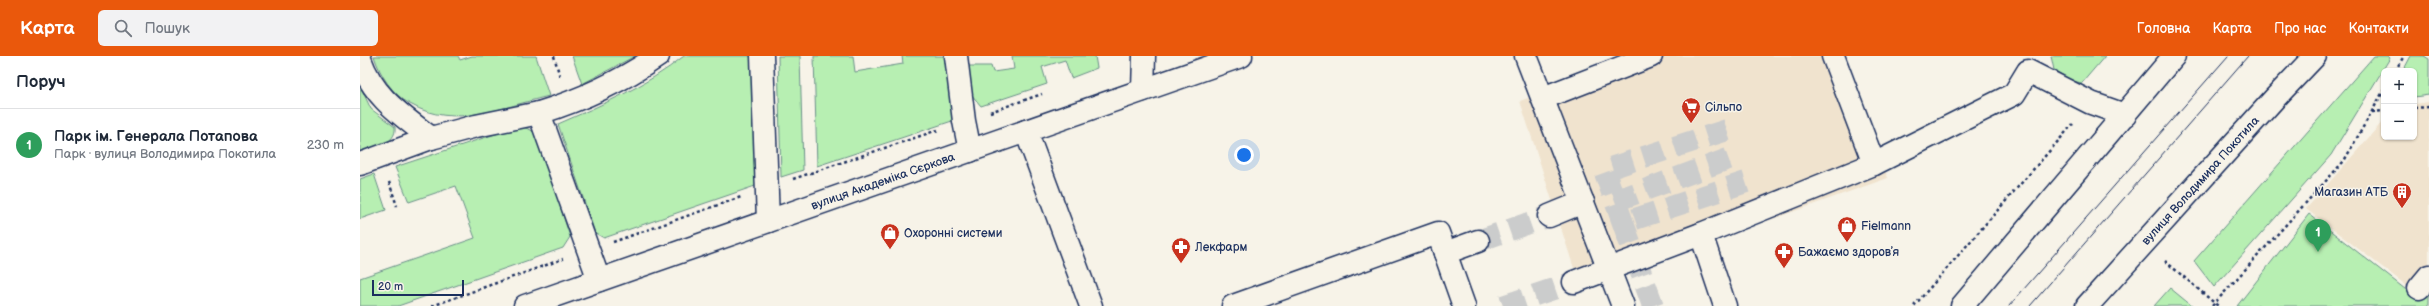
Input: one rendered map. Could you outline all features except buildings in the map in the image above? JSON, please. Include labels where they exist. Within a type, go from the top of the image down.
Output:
[{"type":"street","points":[[360,164],[431,138],[476,126],[539,113],[569,104],[639,70],[658,56]]},
{"type":"street","points":[[762,56],[768,221]]},
{"type":"street","points":[[956,56],[964,121],[970,151]]},
{"type":"street","points":[[1143,90],[1144,56]]},
{"type":"street","name":"вулиця Академіка Сєркова","points":[[525,306],[1241,56]]},
{"type":"street","points":[[1526,56],[1623,306]]},
{"type":"street","points":[[1542,98],[1651,56]]},
{"type":"street","points":[[1833,56],[1874,164]]},
{"type":"street","points":[[1962,306],[2174,56]]},
{"type":"street","name":"вулиця Володимира Покотила","points":[[2087,306],[2315,56]]},
{"type":"street","points":[[360,58],[366,75],[388,105],[431,138]]},
{"type":"street","points":[[1574,282],[1701,234],[1874,164],[2014,94],[2027,64],[2091,103],[2125,115]]},
{"type":"street","points":[[539,113],[599,280]]},
{"type":"street","points":[[1026,131],[1091,306]]},
{"type":"street","points":[[1549,216],[1583,202]]},
{"type":"street","points":[[1233,306],[1438,233],[1464,306]]},
{"type":"street","points":[[1701,234],[1725,306]]},
{"type":"street","points":[[1445,253],[1478,241]]},
{"type":"path","points":[[2397,68],[2404,56]]},
{"type":"path","points":[[2212,306],[2344,161],[2381,95]]},
{"type":"path","points":[[1914,306],[2091,103]]},
{"type":"path","points":[[2417,108],[2429,107]]},
{"type":"path","points":[[2371,112],[2381,111]]},
{"type":"path","points":[[2144,243],[2218,306]]},
{"type":"shaded area","points":[[1641,56],[1840,56],[1888,178],[1580,287],[1520,101]]},
{"type":"shaded area","points":[[2429,102],[2429,283],[2419,295],[2306,209],[2381,123],[2381,140],[2417,140],[2417,104]]},
{"type":"green space","points":[[374,56],[458,56],[460,60],[472,56],[536,56],[549,96],[478,114],[461,116],[427,112],[410,104],[392,89],[383,77]]},
{"type":"green space","points":[[572,56],[635,56],[582,84]]},
{"type":"green space","points":[[684,56],[754,56],[758,185],[604,238],[595,233],[558,124],[639,86],[670,67]]},
{"type":"green space","points":[[778,56],[800,56],[803,170],[781,177]]},
{"type":"green space","points":[[814,56],[853,56],[855,72],[903,64],[902,56],[949,56],[955,120],[817,166]]},
{"type":"green space","points":[[1012,56],[1095,56],[1097,68],[1071,78],[1065,60],[1042,67],[1047,84],[981,106],[971,94],[967,66],[991,66],[993,72],[1014,69]]},
{"type":"green space","points":[[2051,56],[2105,56],[2082,83],[2072,81],[2054,70]]},
{"type":"green space","points":[[2374,56],[2388,56],[2390,58],[2384,68],[2381,68],[2381,73],[2331,155],[2214,287],[2194,261]]},
{"type":"green space","points":[[2411,56],[2424,56],[2429,59],[2429,95],[2417,97],[2417,68],[2405,68]]},
{"type":"green space","points":[[360,86],[371,109],[395,127],[395,133],[392,138],[383,144],[360,152]]},
{"type":"green space","points":[[520,126],[531,130],[538,137],[570,237],[563,248],[398,306],[360,306],[360,278],[475,238],[456,186],[409,202],[395,167]]},
{"type":"green space","points":[[374,174],[386,210],[360,219],[360,179]]},
{"type":"green space","points":[[2309,214],[2419,300],[2429,289],[2429,306],[2237,306]]},
{"type":"green space","points":[[2170,288],[2192,306],[2154,306]]},
{"type":"tunnel","points":[[1727,130],[1604,170],[1623,223],[1746,182]]},
{"type":"tunnel","points":[[1615,201],[1736,156]]},
{"type":"tunnel","points":[[1478,241],[1549,216]]},
{"type":"tunnel","points":[[1623,223],[1653,306]]},
{"type":"tunnel","points":[[1503,306],[1574,282]]},
{"type":"tram line","points":[[2009,306],[2228,56]]},
{"type":"tram line","points":[[2030,306],[2248,56]]},
{"type":"place","name":"Сільпо","points":[[1691,124]]},
{"type":"place","name":"Магазин АТБ","points":[[2402,209]]},
{"type":"place","name":"Fielmann","points":[[1847,243]]},
{"type":"place","name":"Охоронні системи","points":[[890,250]]},
{"type":"place","name":"Парк ім. Генерала Потапова","points":[[2318,252]]},
{"type":"place","name":"Лекфарм","points":[[1181,264]]},
{"type":"place","name":"Бажаємо здоровʼя","points":[[1784,269]]}]
